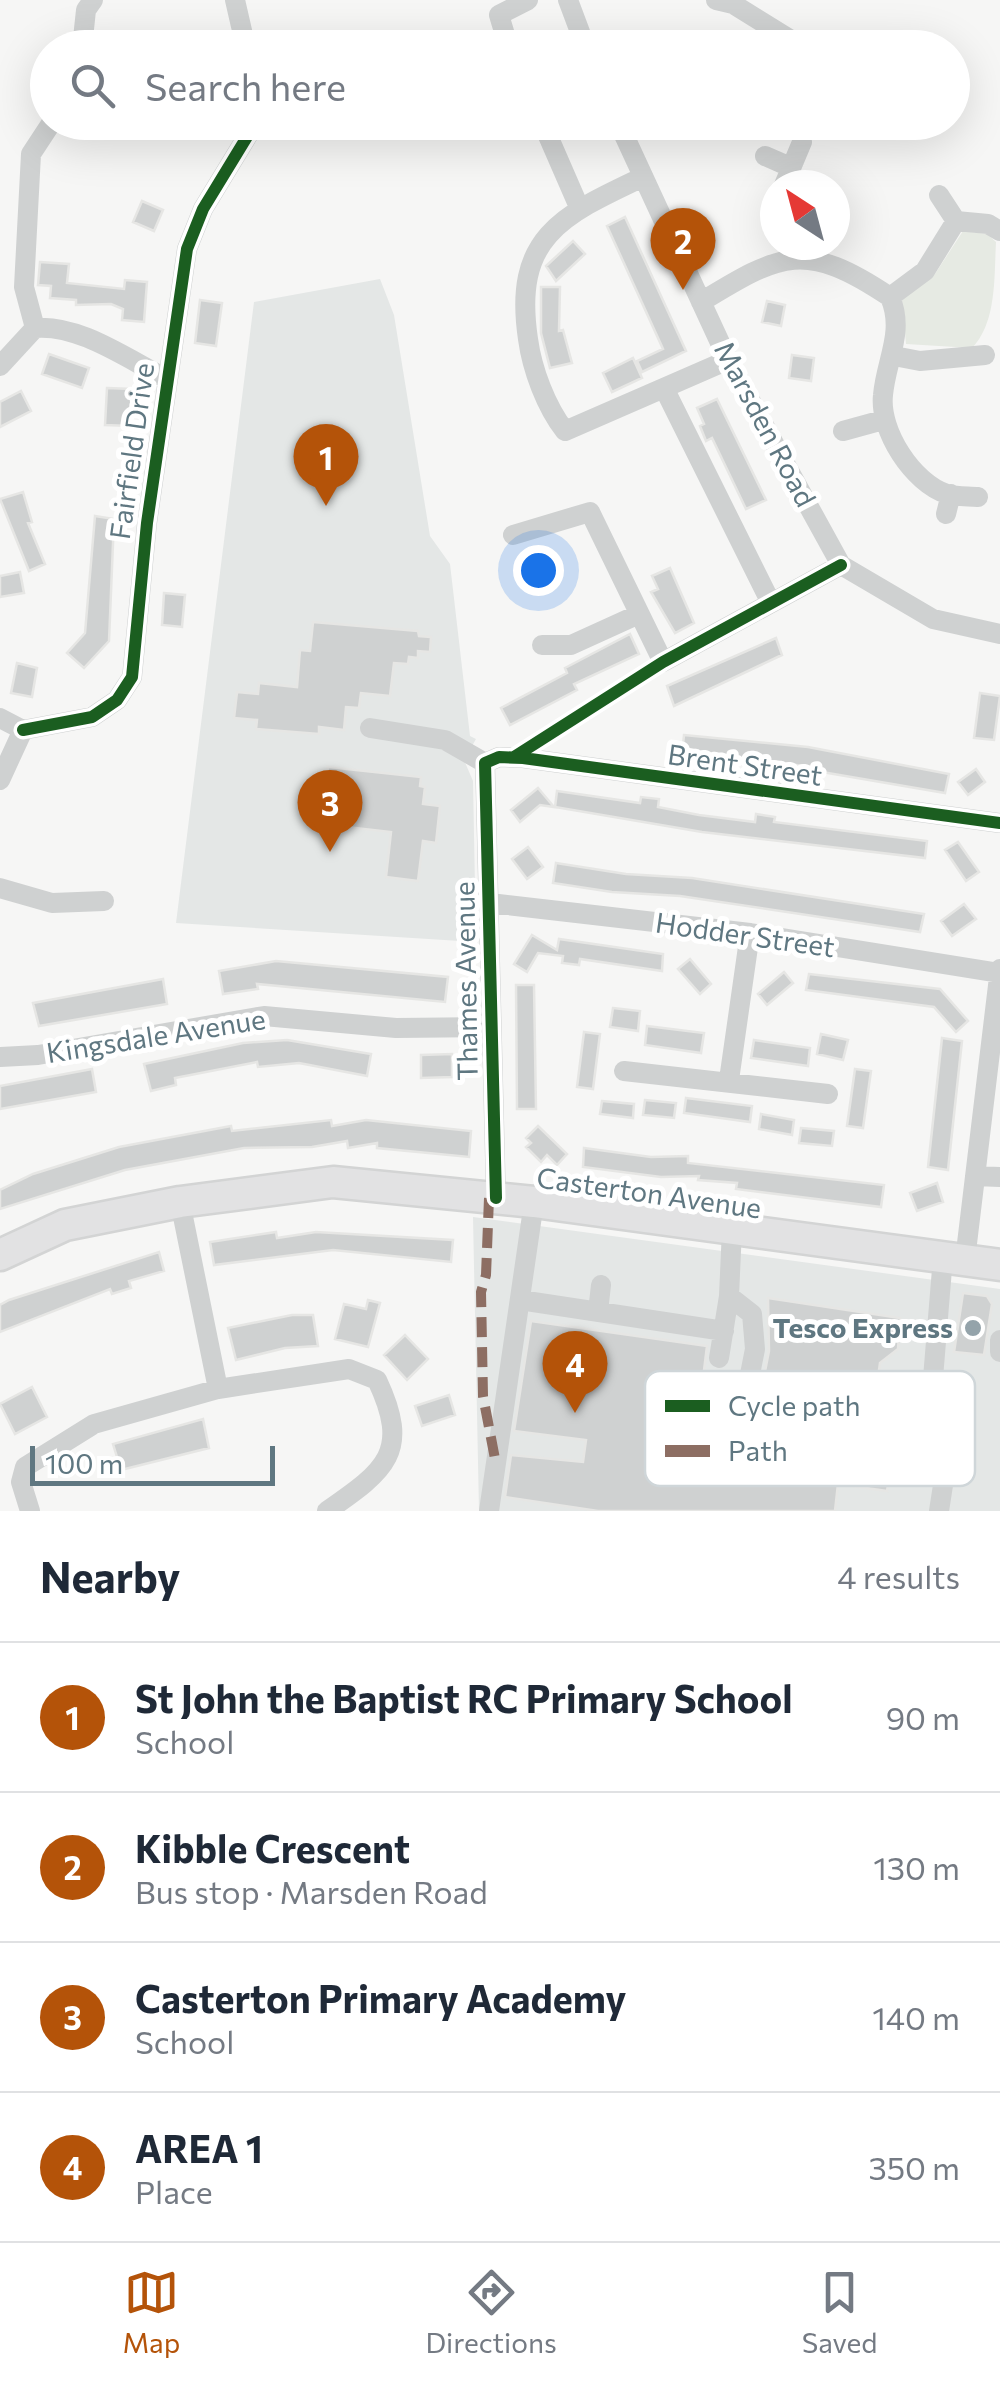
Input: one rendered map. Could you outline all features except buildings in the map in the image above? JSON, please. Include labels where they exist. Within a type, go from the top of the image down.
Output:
[{"type":"highway","name":"Casterton Avenue","points":[[0,1255],[65,1226],[180,1202],[333,1182],[534,1202],[1000,1265]]},
{"type":"street","points":[[84,30],[86,10],[92,0]]},
{"type":"street","points":[[235,0],[242,30]]},
{"type":"street","points":[[503,30],[498,15],[528,0]]},
{"type":"street","points":[[568,0],[579,30]]},
{"type":"street","points":[[716,0],[733,4],[775,30]]},
{"type":"street","points":[[35,328],[24,287],[31,154],[40,140]]},
{"type":"street","name":"Fairfield Drive","points":[[23,730],[92,717],[117,700],[132,676],[167,379],[187,249],[203,209],[245,140]]},
{"type":"street","points":[[550,140],[579,207]]},
{"type":"street","name":"Marsden Road","points":[[626,140],[728,360],[841,565]]},
{"type":"street","points":[[789,170],[802,142]]},
{"type":"street","points":[[765,156],[780,170]]},
{"type":"street","points":[[642,177],[579,207],[546,237],[527,269],[522,300],[530,352],[554,417],[566,431],[728,360]]},
{"type":"street","points":[[939,195],[956,221]]},
{"type":"street","points":[[956,221],[988,224],[1000,232]]},
{"type":"street","points":[[890,297],[925,271],[956,221]]},
{"type":"street","points":[[701,302],[771,260]]},
{"type":"street","points":[[813,260],[890,297]]},
{"type":"street","points":[[890,297],[897,326],[894,356],[883,394],[884,420],[913,468],[949,504],[978,497]]},
{"type":"street","points":[[0,366],[35,328],[54,326],[167,379]]},
{"type":"street","points":[[894,356],[920,360],[985,355]]},
{"type":"street","points":[[664,388],[770,601]]},
{"type":"street","points":[[844,431],[884,420]]},
{"type":"street","points":[[513,535],[590,512],[662,662],[841,565],[933,620],[1000,634]]},
{"type":"street","points":[[542,645],[572,645],[637,616]]},
{"type":"street","points":[[0,718],[23,730],[0,780]]},
{"type":"street","points":[[370,728],[445,740],[485,763]]},
{"type":"street","name":"Brent Street","points":[[485,763],[499,757],[523,758],[1000,823]]},
{"type":"street","name":"Thames Avenue","points":[[485,763],[496,1198]]},
{"type":"street","points":[[0,888],[52,903],[104,901]]},
{"type":"street","name":"Hodder Street","points":[[490,902],[750,933],[1000,971]]},
{"type":"street","points":[[729,1080],[750,933]]},
{"type":"street","points":[[934,1371],[954,1258],[975,1176],[1000,971]]},
{"type":"street","name":"Kingsdale Avenue","points":[[0,1057],[38,1056],[264,1016],[396,1028],[491,1027]]},
{"type":"street","points":[[624,1071],[828,1094]]},
{"type":"street","points":[[975,1176],[1000,1177]]},
{"type":"street","points":[[180,1202],[218,1389]]},
{"type":"street","points":[[489,1511],[534,1202]]},
{"type":"street","points":[[719,1358],[729,1296],[732,1229]]},
{"type":"street","points":[[598,1312],[601,1285]]},
{"type":"street","points":[[729,1296],[752,1314],[754,1349],[750,1371]]},
{"type":"street","points":[[520,1300],[724,1331]]},
{"type":"street","points":[[1000,1342],[1000,1352]]},
{"type":"street","points":[[30,1511],[20,1482],[25,1467],[94,1424],[218,1389],[349,1368],[377,1380],[394,1428],[392,1453],[376,1478],[327,1511]]},
{"type":"street","points":[[939,1511],[943,1486]]},
{"type":"shaded area","points":[[963,231],[987,234],[996,242],[993,298],[980,337],[972,348],[906,344],[902,300],[935,274]]},
{"type":"shaded area","points":[[380,279],[394,315],[430,536],[450,564],[470,736],[476,739],[464,760],[473,781],[476,942],[176,923],[254,302]]},
{"type":"shaded area","points":[[473,1217],[1000,1289],[1000,1511],[479,1511]]},
{"type":"marked path","points":[[489,1198],[486,1275],[481,1292],[483,1396],[496,1464]]},
{"type":"cycle path","points":[[23,730],[92,717],[117,700],[132,677],[147,523],[187,249],[203,209],[245,140]]},
{"type":"cycle path","points":[[514,757],[663,662],[841,565]]},
{"type":"cycle path","points":[[496,1198],[485,763],[499,757],[523,758],[1000,823]]},
{"type":"place","name":"Kibble Crescent","points":[[683,290]]},
{"type":"place","name":"St John the Baptist RC Primary School","points":[[326,506]]},
{"type":"place","name":"Casterton Primary Academy","points":[[330,852]]},
{"type":"place","name":"Tesco Express","points":[[973,1328]]},
{"type":"place","name":"AREA 1","points":[[575,1413]]}]
